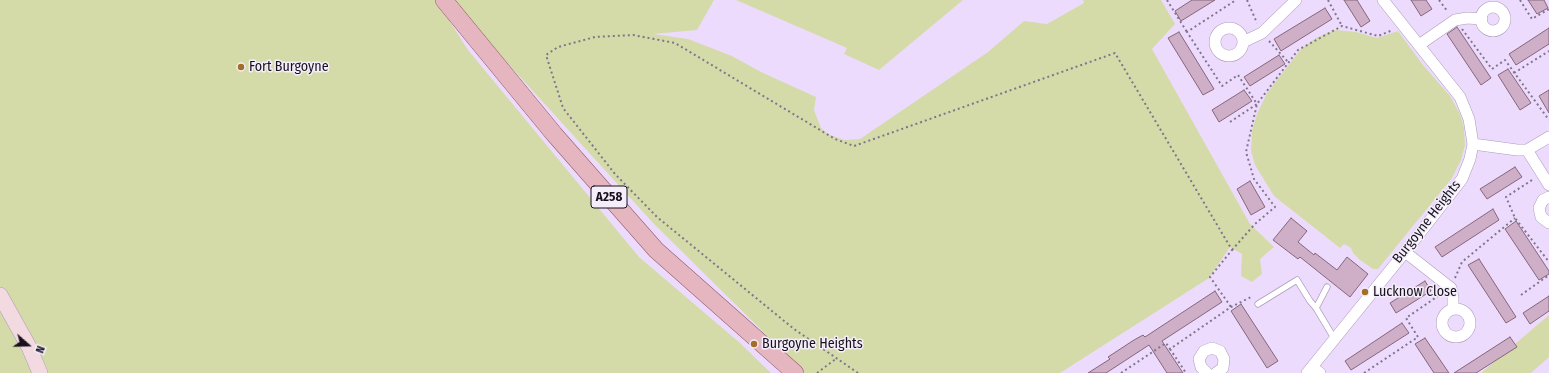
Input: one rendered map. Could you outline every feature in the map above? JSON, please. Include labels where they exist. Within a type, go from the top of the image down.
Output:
[{"type":"main road","name":"A258","points":[[444,0],[554,134],[656,250],[795,373]]},
{"type":"street","points":[[1243,42],[1262,33],[1296,0]]},
{"type":"street","name":"Burgoyne Heights","points":[[1313,371],[1334,338],[1405,252],[1462,179],[1470,159],[1473,144],[1469,119],[1460,97],[1383,0]]},
{"type":"street","points":[[1419,45],[1455,20],[1467,18],[1482,19]]},
{"type":"street","points":[[1473,144],[1527,150],[1549,137]]},
{"type":"street","points":[[1527,150],[1549,185]]},
{"type":"street","points":[[1549,197],[1543,200],[1539,208],[1541,217],[1549,223]]},
{"type":"street","points":[[1405,252],[1451,288],[1453,309]]},
{"type":"street","points":[[0,295],[29,347],[40,373]]},
{"type":"street","points":[[1207,373],[1201,368],[1199,359],[1204,351],[1212,348],[1220,351],[1224,359],[1223,368],[1216,373]]},
{"type":"lane","points":[[1258,304],[1298,280],[1334,338]]},
{"type":"lane","points":[[1316,308],[1327,287]]},
{"type":"path","points":[[1167,0],[1222,86],[1238,75],[1257,104],[1246,152],[1254,179],[1275,207],[1255,224],[1210,277],[1231,307]]},
{"type":"path","points":[[1187,32],[1236,0]]},
{"type":"path","points":[[1247,0],[1262,33],[1288,63]]},
{"type":"path","points":[[1328,0],[1342,26]]},
{"type":"path","points":[[1439,0],[1492,69],[1505,60],[1549,120]]},
{"type":"path","points":[[1520,0],[1532,19],[1549,9]]},
{"type":"path","points":[[1230,122],[1257,104],[1298,50],[1342,26],[1378,36],[1404,26]]},
{"type":"path","points":[[858,373],[794,329],[657,217],[615,174],[563,108],[546,55],[558,47],[595,37],[633,35],[676,43],[835,139],[854,146],[1115,53],[1232,250]]},
{"type":"path","points":[[1514,73],[1549,51]]},
{"type":"path","points":[[1542,173],[1506,197],[1515,218],[1549,262]]},
{"type":"path","points":[[1364,373],[1418,337],[1406,318],[1451,288],[1462,262],[1515,218]]},
{"type":"path","points":[[1520,295],[1549,275]]},
{"type":"path","points":[[1170,349],[1231,307],[1251,297],[1258,304]]},
{"type":"path","points":[[1121,373],[1166,344],[1186,373]]},
{"type":"path","points":[[817,373],[837,358]]},
{"type":"green space","points":[[0,0],[436,0],[468,50],[639,257],[740,343],[771,373],[0,373]]},
{"type":"green space","points":[[450,0],[714,0],[697,30],[653,34],[688,39],[732,56],[761,72],[816,97],[814,110],[821,128],[828,134],[844,140],[860,139],[988,52],[1024,21],[1047,24],[1084,3],[1083,0],[1161,0],[1175,24],[1152,49],[1250,224],[1274,247],[1260,259],[1262,274],[1252,282],[1241,276],[1242,254],[1230,247],[1209,278],[1060,373],[805,373],[654,224]]},
{"type":"green space","points":[[736,0],[963,0],[879,70],[844,54],[847,48]]},
{"type":"green space","points":[[1335,30],[1356,32],[1377,38],[1398,31],[1423,65],[1450,96],[1460,114],[1464,128],[1465,145],[1461,160],[1452,178],[1378,269],[1373,269],[1360,260],[1353,253],[1351,248],[1344,244],[1340,248],[1274,196],[1255,165],[1251,151],[1252,131],[1257,114],[1267,93],[1301,49],[1316,38]]},
{"type":"green space","points":[[1549,315],[1549,357],[1531,373],[1481,373]]},
{"type":"building","points":[[1192,0],[1215,0],[1181,21],[1175,11]]},
{"type":"building","points":[[1344,0],[1357,0],[1370,21],[1361,27]]},
{"type":"building","points":[[1411,0],[1426,0],[1432,9],[1421,16]]},
{"type":"building","points":[[1528,0],[1544,0],[1548,8],[1537,14]]},
{"type":"building","points":[[1325,8],[1332,19],[1281,51],[1274,39]]},
{"type":"building","points":[[1457,27],[1491,78],[1481,85],[1447,34]]},
{"type":"building","points":[[1549,28],[1549,44],[1516,65],[1509,54]]},
{"type":"building","points":[[1179,32],[1214,89],[1203,95],[1168,38]]},
{"type":"building","points":[[1279,55],[1285,64],[1250,86],[1244,77]]},
{"type":"building","points":[[1508,69],[1531,103],[1520,110],[1498,75]]},
{"type":"building","points":[[1244,90],[1252,101],[1219,122],[1212,110]]},
{"type":"building","points":[[1549,90],[1549,113],[1539,96]]},
{"type":"building","points":[[1515,167],[1522,177],[1487,199],[1480,189]]},
{"type":"building","points":[[1250,181],[1265,207],[1251,215],[1237,189]]},
{"type":"building","points":[[1493,209],[1499,220],[1442,257],[1435,247]]},
{"type":"building","points":[[1291,218],[1307,231],[1298,242],[1314,255],[1315,253],[1337,270],[1347,257],[1368,274],[1350,297],[1300,257],[1298,259],[1273,240]]},
{"type":"building","points":[[1516,221],[1549,271],[1549,274],[1539,280],[1505,229]]},
{"type":"building","points":[[1479,259],[1516,317],[1506,323],[1468,265]]},
{"type":"building","points":[[1425,281],[1431,291],[1396,313],[1390,303]]},
{"type":"building","points":[[1215,291],[1222,302],[1162,341],[1183,373],[1167,373],[1149,345],[1106,373],[1088,373],[1110,359],[1108,357],[1134,340],[1143,335],[1145,337]]},
{"type":"building","points":[[1549,296],[1549,311],[1530,324],[1523,313]]},
{"type":"building","points":[[1241,304],[1278,361],[1267,368],[1231,311]]},
{"type":"building","points":[[1402,323],[1409,333],[1351,370],[1345,361]]},
{"type":"building","points":[[1510,337],[1517,347],[1476,373],[1454,373]]},
{"type":"building","points":[[1425,338],[1449,373],[1434,373],[1415,344]]},
{"type":"place","name":"Fort Burgoyne","points":[[241,67]]},
{"type":"place","name":"Lucknow Close","points":[[1365,292]]},
{"type":"place","name":"Burgoyne Heights","points":[[754,344]]}]
